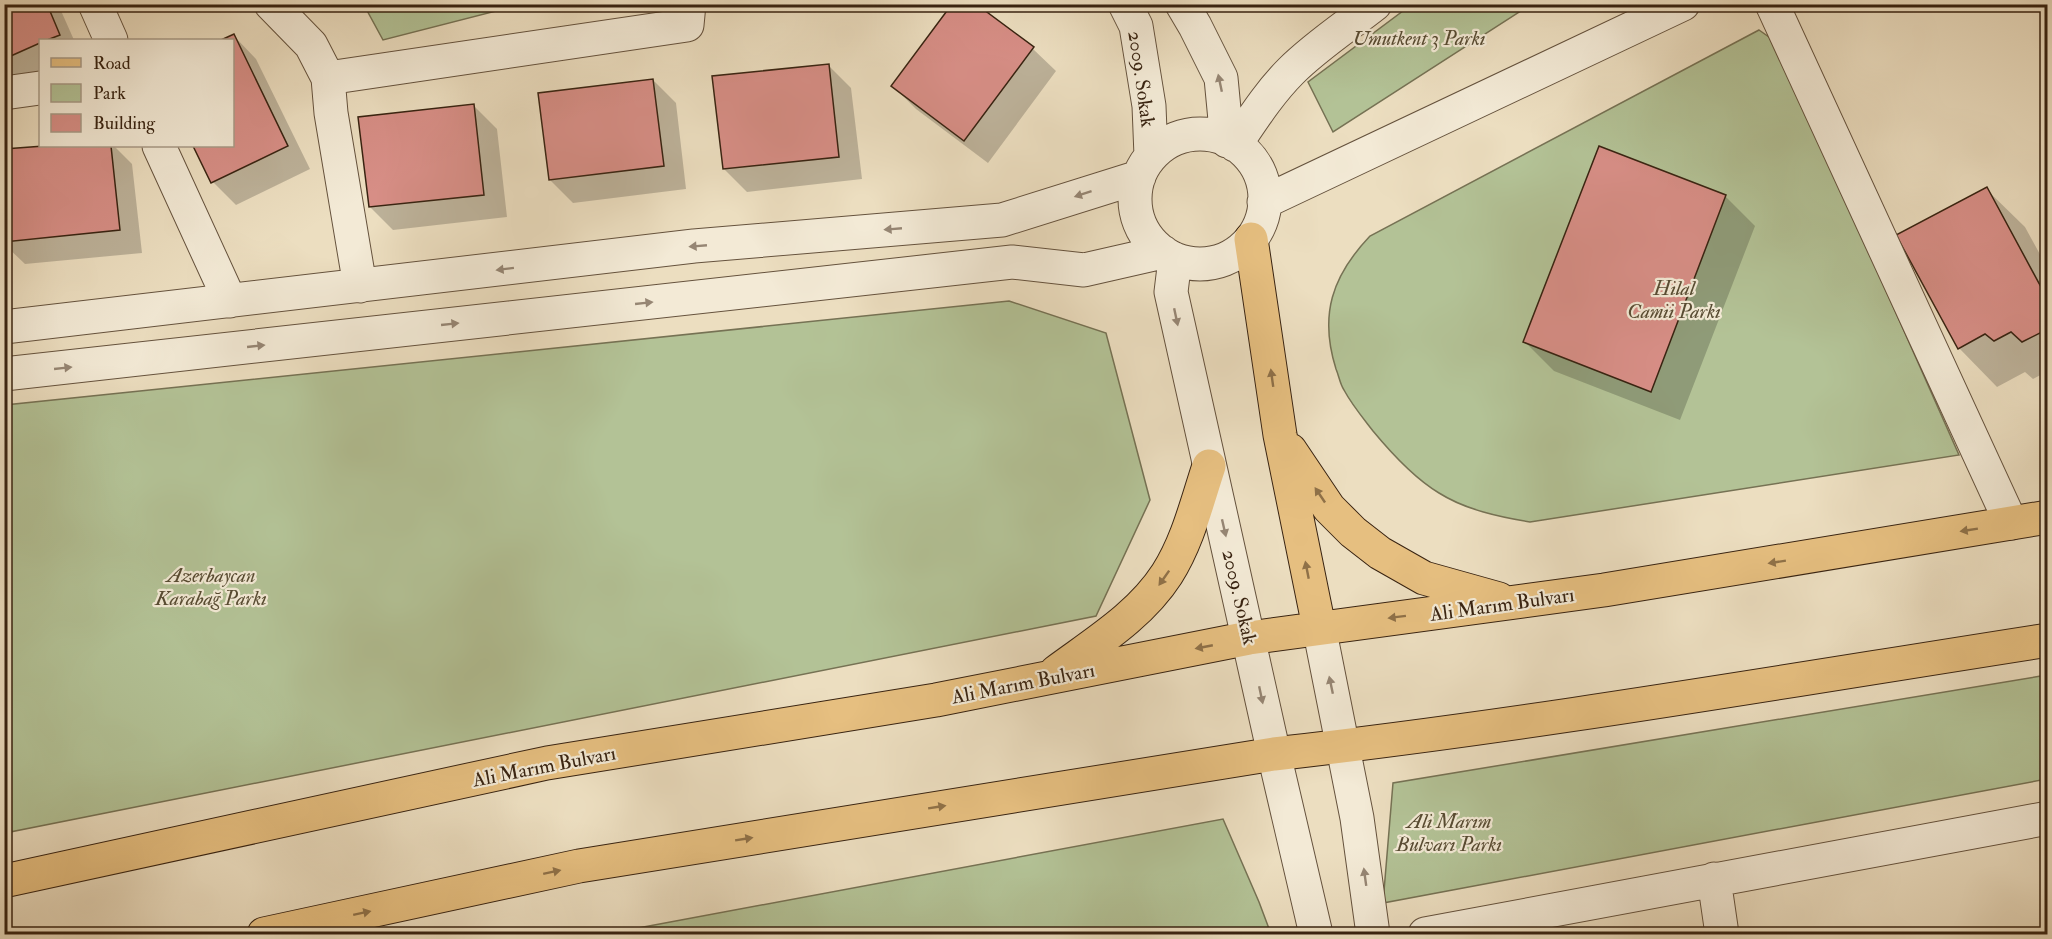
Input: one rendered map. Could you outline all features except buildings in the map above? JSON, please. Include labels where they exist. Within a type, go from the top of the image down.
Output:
[{"type":"main road","points":[[1251,239],[1281,438],[1319,627]]},
{"type":"main road","points":[[1281,438],[1329,508],[1353,532],[1380,553],[1424,578],[1512,603]]},
{"type":"main road","points":[[1048,678],[1132,614],[1152,594],[1178,553],[1188,531],[1209,466]]},
{"type":"main road","name":"Ali Marım Bulvarı","points":[[4,881],[547,763],[936,700],[1249,638],[1604,590],[2048,517]]},
{"type":"main road","points":[[264,934],[579,866],[1274,754],[1541,718],[2048,640]]},
{"type":"street","points":[[94,4],[111,39]]},
{"type":"street","points":[[271,4],[311,45],[328,78],[331,113],[360,286]]},
{"type":"street","points":[[328,78],[687,25],[689,4]]},
{"type":"street","name":"2009. Sokak","points":[[1125,4],[1136,26],[1149,106],[1145,167]]},
{"type":"street","points":[[1182,4],[1221,78],[1231,143]]},
{"type":"street","points":[[1231,143],[1291,70],[1375,4]]},
{"type":"street","points":[[1264,202],[1683,4]]},
{"type":"street","points":[[1773,4],[2011,523]]},
{"type":"street","points":[[4,93],[39,88]]},
{"type":"street","points":[[1200,135],[1231,143],[1244,152],[1257,170],[1264,191],[1260,222],[1251,239],[1236,253],[1217,262],[1196,264],[1169,256],[1148,238],[1138,219],[1135,198],[1145,167],[1165,145],[1182,137],[1200,135]]},
{"type":"street","points":[[159,147],[230,301]]},
{"type":"street","points":[[4,327],[694,246],[1002,220],[1145,167]]},
{"type":"street","points":[[4,374],[1012,261],[1084,270],[1169,256]]},
{"type":"street","name":"2009. Sokak","points":[[1169,256],[1171,291],[1316,934]]},
{"type":"street","points":[[1319,627],[1358,818],[1373,934]]},
{"type":"street","points":[[1425,934],[2048,818]]},
{"type":"street","points":[[1714,879],[1722,934]]},
{"type":"green space","points":[[364,5],[504,5],[504,9],[383,40]]},
{"type":"green space","name":"Umutkent 3 Parkı","points":[[1411,5],[1530,5],[1333,132],[1308,82]]},
{"type":"green space","name":"Hilal Camii Parkı","points":[[1759,30],[1776,42],[1959,455],[1530,522],[1472,508],[1449,499],[1430,487],[1404,465],[1373,431],[1341,385],[1331,349],[1329,314],[1332,297],[1346,266],[1370,236]]},
{"type":"green space","name":"Azerbaycan Karabağ Parkı","points":[[1009,301],[1106,333],[1150,500],[1096,616],[5,833],[5,405]]},
{"type":"green space","name":"Ali Marım Bulvarı Parkı","points":[[2047,675],[2047,779],[1383,903],[1393,783]]},
{"type":"green space","points":[[1223,819],[1271,934],[606,934]]}]
